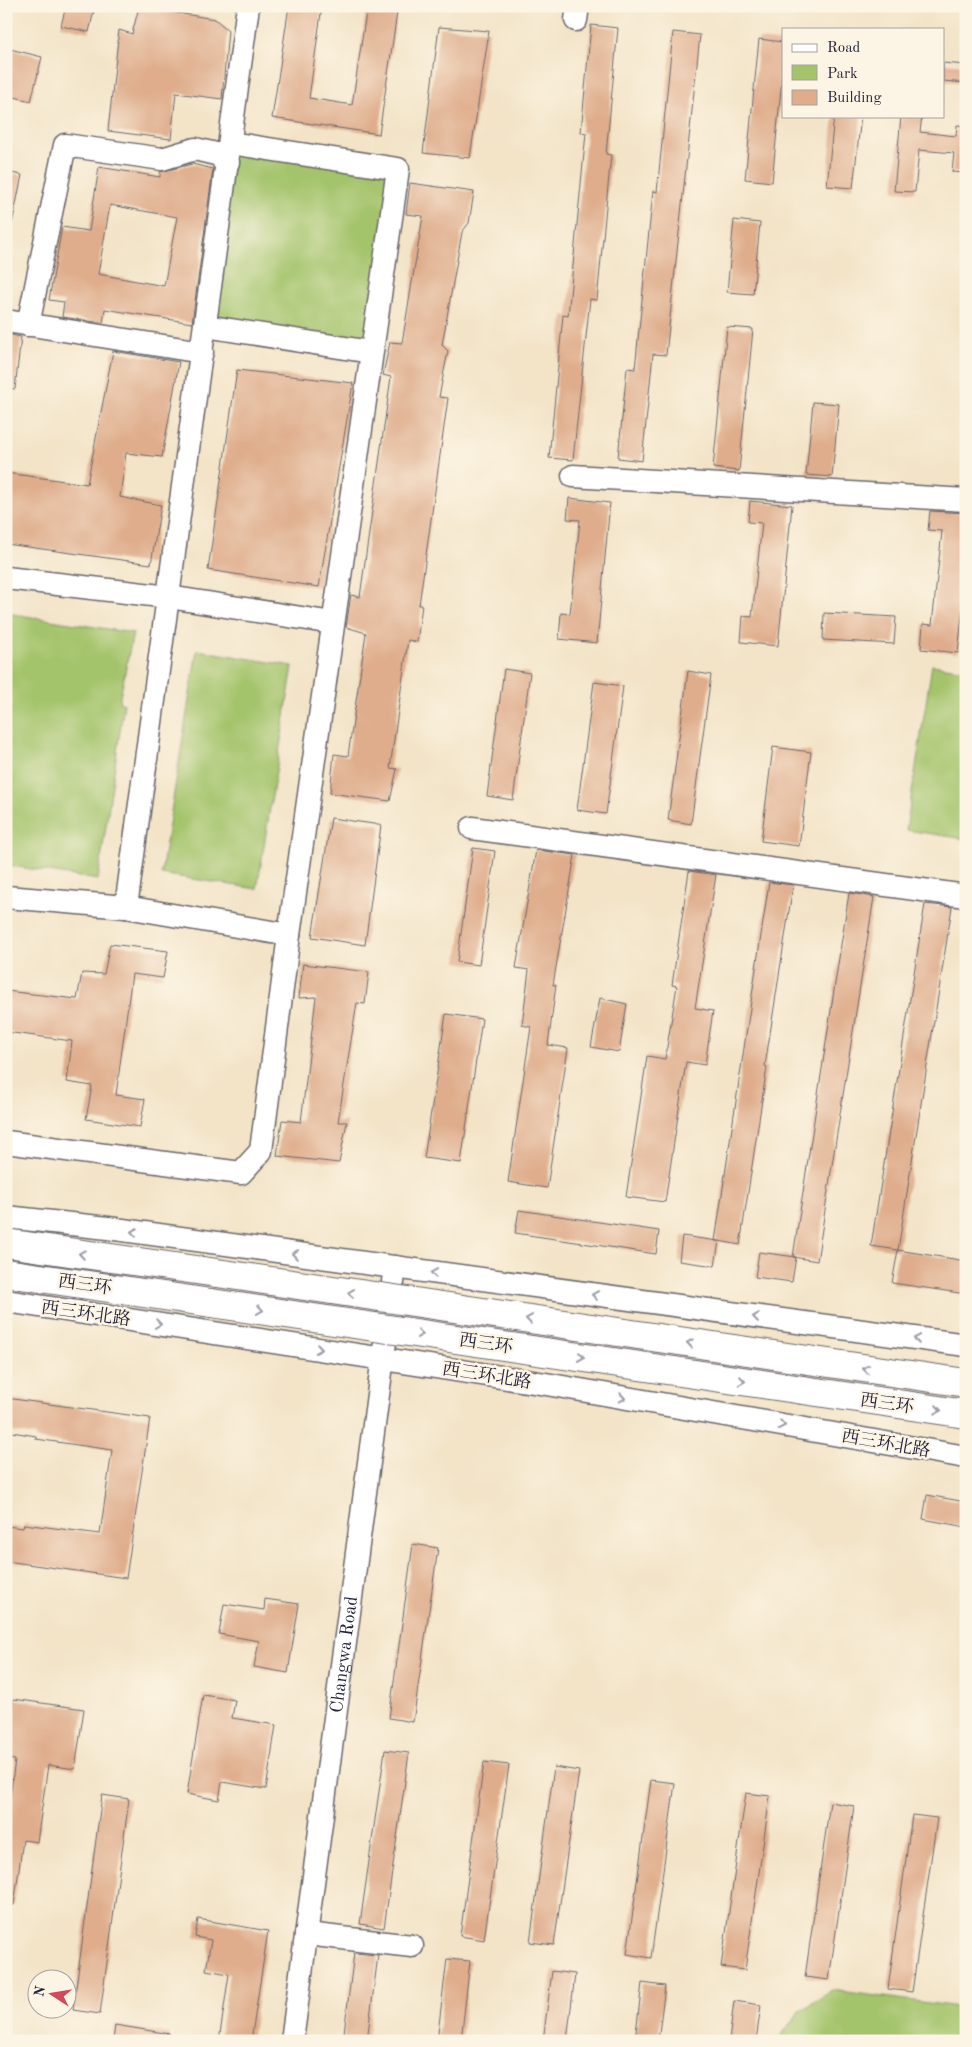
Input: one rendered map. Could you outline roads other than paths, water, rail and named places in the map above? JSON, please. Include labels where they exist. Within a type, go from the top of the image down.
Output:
[{"type":"highway","name":"西三环","points":[[6,1243],[966,1383]]},
{"type":"highway","name":"西三环","points":[[6,1273],[966,1414]]},
{"type":"street","points":[[126,907],[248,6]]},
{"type":"street","points":[[202,352],[17,323],[65,145],[162,159],[195,149],[220,155],[224,162],[229,153]]},
{"type":"street","points":[[6,1142],[241,1173],[261,1151],[289,935],[398,169],[229,153]]},
{"type":"street","points":[[205,326],[371,352]]},
{"type":"street","points":[[573,476],[966,500]]},
{"type":"street","points":[[6,578],[168,596],[333,623]]},
{"type":"street","points":[[472,828],[966,896]]},
{"type":"street","points":[[6,897],[126,907],[289,935]]},
{"type":"street","points":[[6,1216],[108,1228],[966,1346]]},
{"type":"street","name":"Changwa Road","points":[[292,2041],[395,1267]]},
{"type":"street","name":"西三环北路","points":[[6,1301],[546,1384],[966,1457]]},
{"type":"street","points":[[306,1934],[412,1946]]}]
